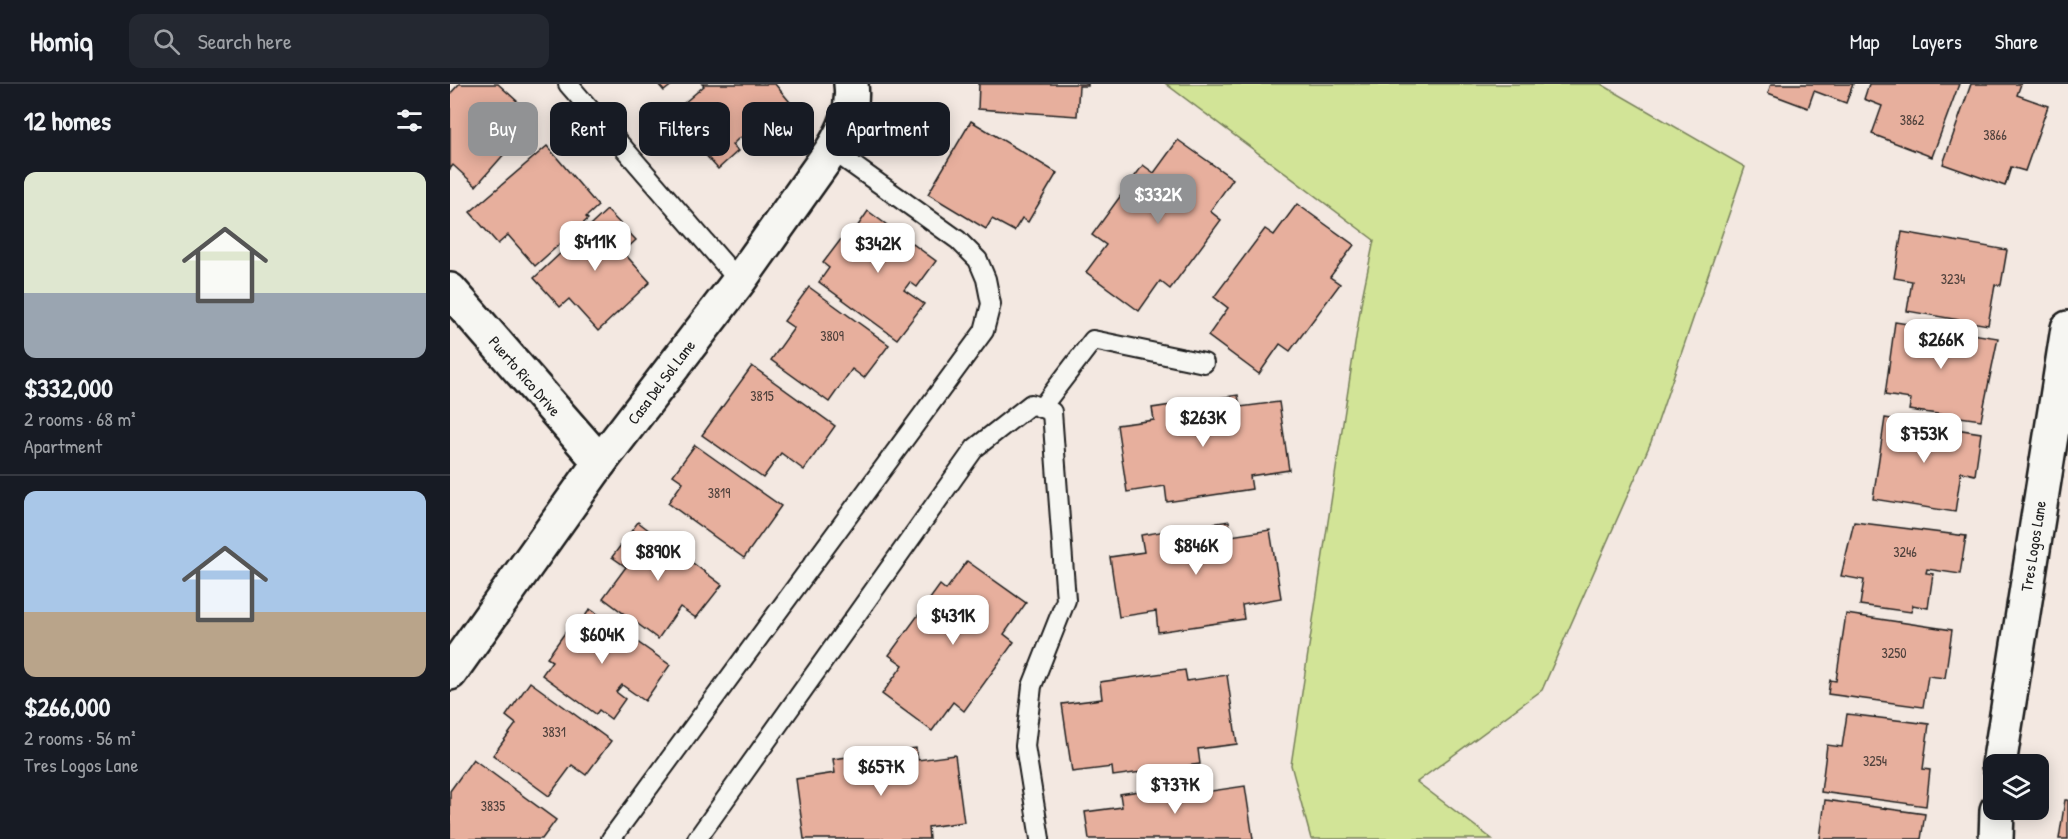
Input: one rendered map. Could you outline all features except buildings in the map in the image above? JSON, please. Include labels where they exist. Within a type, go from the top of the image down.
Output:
[{"type":"street","name":"Casa Del Sol Lane","points":[[851,84],[852,102]]},
{"type":"street","name":"Casa Del Sol Lane","points":[[450,673],[600,462],[739,280],[828,156]]},
{"type":"street","name":"Puerto Rico Drive","points":[[450,290],[600,462]]},
{"type":"street","name":"Tres Logos Lane","points":[[2001,754],[2068,328]]},
{"type":"street","points":[[1996,839],[1997,820]]},
{"type":"lane","points":[[568,84],[739,280]]},
{"type":"lane","points":[[611,839],[984,331],[991,304],[978,260],[958,240],[840,156]]},
{"type":"lane","points":[[1041,408],[1093,340],[1204,363]]},
{"type":"lane","points":[[697,839],[975,448],[1031,404],[1052,412],[1066,600],[1032,686],[1026,736],[1025,746],[1040,839]]},
{"type":"green space","points":[[1166,84],[1601,84],[1745,167],[1651,442],[1542,690],[1417,782],[1492,839],[1311,839],[1291,765],[1362,298],[1374,240]]}]
